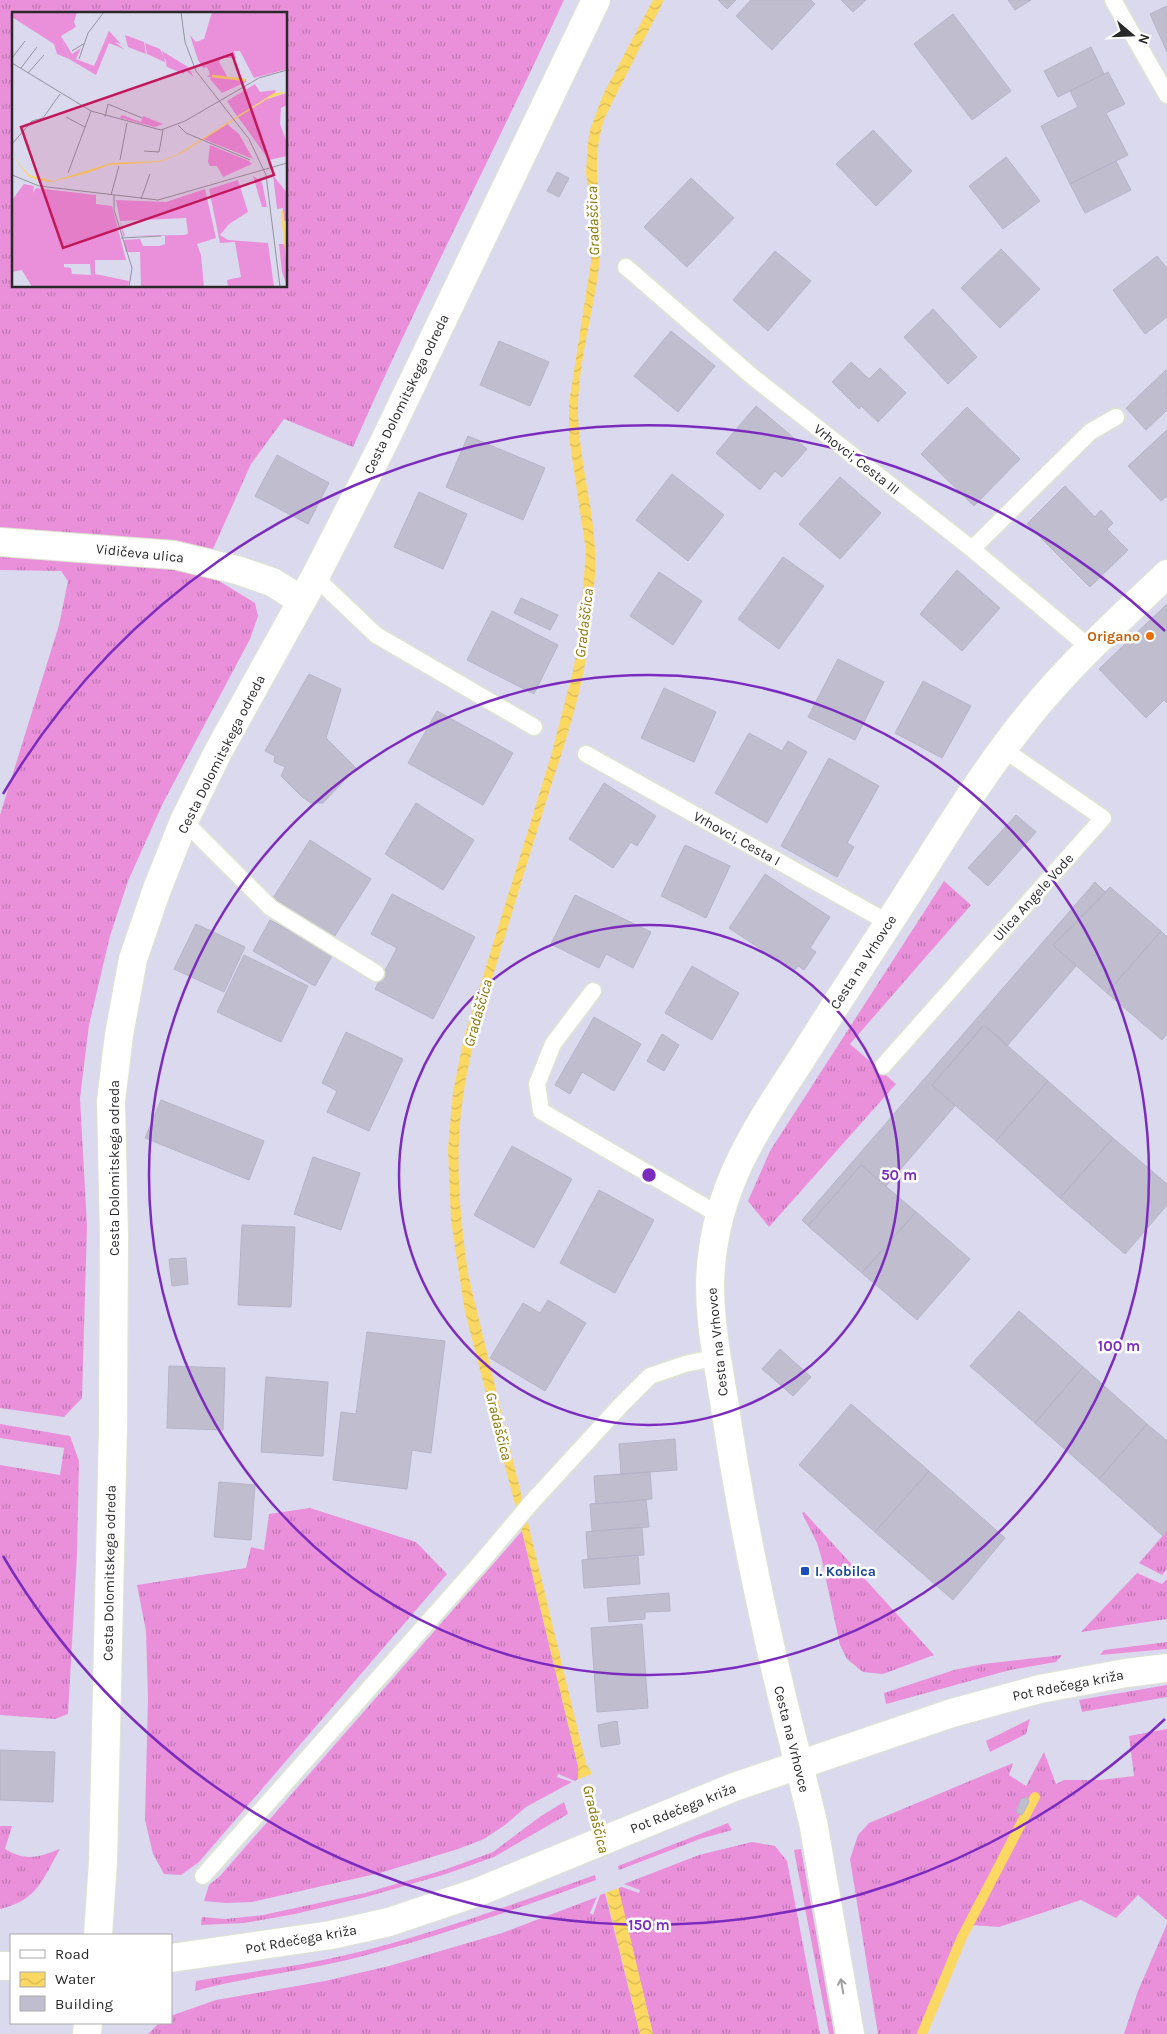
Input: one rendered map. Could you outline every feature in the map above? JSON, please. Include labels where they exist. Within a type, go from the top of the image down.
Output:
[{"type":"street","name":"Cesta Dolomitskega odreda","points":[[98,1934],[103,1862],[113,1427],[114,1236],[111,1101],[120,1026],[133,959],[148,913],[184,821],[218,752],[315,577],[384,442],[596,0]]},
{"type":"street","name":"Vidičeva ulica","points":[[0,542],[174,554],[237,570],[272,582],[301,600]]},
{"type":"street","name":"Cesta na Vrhovce","points":[[850,2034],[813,1822],[769,1648],[728,1429],[712,1318],[710,1267],[720,1215],[730,1184],[752,1134],[953,822],[1003,749],[1031,713],[1090,648],[1167,574]]},
{"type":"street","name":"Pot Rdečega križa","points":[[172,1958],[321,1937],[389,1922],[478,1892],[734,1787],[952,1713],[1020,1693],[1126,1672],[1167,1668]]},
{"type":"lane","points":[[1113,0],[1167,95]]},
{"type":"lane","name":"Vrhovci, Cesta III","points":[[626,267],[754,378],[972,549],[1090,648]]},
{"type":"lane","points":[[972,549],[1090,432],[1116,417]]},
{"type":"lane","points":[[315,577],[376,635],[534,727]]},
{"type":"lane","name":"Ulica Angele Vode","points":[[882,1066],[1103,818],[1003,749]]},
{"type":"lane","name":"Vrhovci, Cesta I","points":[[586,754],[889,923]]},
{"type":"lane","points":[[184,821],[271,908],[376,973]]},
{"type":"lane","points":[[593,991],[553,1044],[537,1084],[542,1111],[720,1215]]},
{"type":"lane","points":[[203,1876],[505,1535],[531,1503],[650,1376],[685,1364],[718,1358]]},
{"type":"green space","points":[[0,0],[564,0],[404,335],[353,447],[284,419],[251,464],[213,549],[142,541],[0,531]]},
{"type":"green space","points":[[0,554],[178,568],[211,576],[255,603],[258,616],[250,639],[163,803],[128,881],[110,936],[89,1025],[80,1098],[87,1226],[82,1398],[64,1417],[0,1408],[0,815],[59,625],[68,581],[61,571],[0,570]]},
{"type":"green space","points":[[944,881],[971,905],[850,1044],[896,1084],[769,1227],[748,1201],[770,1151]]},
{"type":"green space","points":[[0,1424],[70,1436],[79,1461],[77,1554],[68,1714],[55,1719],[0,1715],[0,1465],[60,1475],[64,1448],[0,1438]]},
{"type":"green space","points":[[310,1508],[416,1542],[447,1574],[199,1862],[181,1875],[164,1874],[153,1854],[145,1820],[148,1698],[146,1631],[137,1585],[246,1568],[251,1547],[264,1550],[269,1514]]},
{"type":"green space","points":[[804,1512],[934,1655],[883,1674],[863,1672],[847,1659],[840,1645],[821,1556],[817,1543],[802,1513]]},
{"type":"green space","points":[[522,1531],[578,1766],[578,1779],[575,1781],[558,1774],[557,1777],[572,1782],[526,1807],[505,1825],[484,1839],[458,1849],[380,1873],[252,1902],[226,1903],[204,1901],[209,1885],[220,1876]]},
{"type":"green space","points":[[1167,1531],[1167,1569],[1162,1575],[1139,1563]]},
{"type":"green space","points":[[1137,1573],[1162,1584],[1167,1579],[1167,1619],[1081,1632]]},
{"type":"green space","points":[[1167,1642],[1167,1649],[1100,1655],[1104,1650]]},
{"type":"green space","points":[[1062,1655],[1056,1662],[1010,1670],[886,1704],[884,1693],[954,1670],[983,1664]]},
{"type":"green space","points":[[1167,1685],[1167,1697],[1082,1712],[1079,1700]]},
{"type":"green space","points":[[1030,1719],[1026,1734],[990,1752],[986,1741]]},
{"type":"green space","points":[[1167,1729],[1167,1920],[1138,1895],[1116,1918],[1081,1900],[999,1927],[970,1925],[924,2034],[878,2034],[850,1859],[858,1835],[869,1823],[1013,1763],[1009,1775],[1026,1786],[1044,1752],[1056,1784],[1064,1780],[1100,1780],[1134,1776],[1129,1736]]},
{"type":"green space","points":[[564,1802],[568,1814],[494,1857],[446,1874],[366,1897],[295,1914],[244,1923],[201,1925],[202,1917],[226,1919],[263,1915],[365,1893],[444,1870],[493,1852],[541,1816]]},
{"type":"green space","points":[[728,1823],[732,1830],[700,1839],[619,1870],[618,1866]]},
{"type":"green space","points":[[0,1826],[12,1826],[5,1849],[20,1856],[32,1857],[60,1849],[38,1887],[31,1894],[13,1905],[0,1909]]},
{"type":"green space","points":[[752,1842],[775,1846],[787,1861],[820,2034],[653,2034],[618,1888],[622,1887],[639,1893],[640,1890],[624,1884],[699,1855]]},
{"type":"green space","points":[[801,1849],[834,2034],[829,2034],[794,1850]]},
{"type":"green space","points":[[595,1875],[596,1880],[504,1913],[411,1943],[347,1960],[195,1991],[196,1981],[308,1963],[378,1947],[472,1918]]},
{"type":"green space","points":[[605,1893],[640,2034],[148,2034],[158,2024],[172,2024],[172,2016],[216,2000],[325,1981],[389,1966],[502,1933],[597,1897],[590,1913],[593,1915],[600,1895]]},
{"type":"green space","points":[[1167,1924],[1167,2034],[1124,2034],[1138,1991]]},
{"type":"water","name":"Gradaščica","points":[[653,0],[664,0],[605,117],[598,149],[597,178],[601,240],[596,284],[581,371],[578,416],[595,555],[591,622],[586,657],[569,730],[474,1043],[463,1097],[459,1141],[459,1186],[468,1274],[586,1764],[591,1772],[653,2034],[640,2034],[578,1779],[578,1766],[522,1531],[465,1312],[451,1220],[448,1149],[453,1092],[464,1038],[551,756],[579,642],[586,551],[569,437],[569,403],[591,262],[592,228],[586,172],[588,143],[590,130],[603,95]]},
{"type":"pier","points":[[594,1773],[621,1887],[603,1894],[576,1780]]},
{"type":"building","points":[[718,0],[736,0],[727,9]]},
{"type":"building","points":[[751,0],[811,0],[815,4],[772,50],[736,16]]},
{"type":"building","points":[[841,0],[866,0],[853,12]]},
{"type":"building","points":[[1008,0],[1031,0],[1015,10]]},
{"type":"building","points":[[1167,6],[1167,52],[1150,14]]},
{"type":"building","points":[[953,14],[1011,91],[972,120],[914,44]]},
{"type":"building","points":[[1091,47],[1104,74],[1058,97],[1044,71]]},
{"type":"building","points":[[1108,72],[1125,104],[1106,113],[1128,155],[1070,184],[1041,126],[1078,107],[1070,91]]},
{"type":"building","points":[[873,130],[912,171],[876,206],[836,164]]},
{"type":"building","points":[[1006,157],[1040,201],[1003,229],[969,186]]},
{"type":"building","points":[[1116,161],[1131,190],[1085,213],[1070,184]]},
{"type":"building","points":[[557,172],[569,178],[559,197],[547,191]]},
{"type":"building","points":[[691,178],[734,218],[687,267],[644,227]]},
{"type":"building","points":[[1001,249],[1040,289],[1000,328],[961,288]]},
{"type":"building","points":[[775,251],[811,281],[768,331],[733,300]]},
{"type":"building","points":[[1157,256],[1167,268],[1167,317],[1145,334],[1113,290]]},
{"type":"building","points":[[933,309],[977,357],[948,384],[904,337]]},
{"type":"building","points":[[671,331],[715,366],[678,412],[634,376]]},
{"type":"building","points":[[499,341],[549,362],[530,406],[480,385]]},
{"type":"building","points":[[851,362],[869,379],[880,368],[906,393],[878,422],[861,406],[859,409],[832,382]]},
{"type":"building","points":[[1166,370],[1167,410],[1146,430],[1126,408]]},
{"type":"building","points":[[756,406],[807,449],[782,477],[775,471],[760,490],[716,453]]},
{"type":"building","points":[[967,407],[1020,459],[974,506],[921,454]]},
{"type":"building","points":[[1167,430],[1167,496],[1161,501],[1128,466]]},
{"type":"building","points":[[468,436],[545,468],[523,520],[446,487]]},
{"type":"building","points":[[277,455],[329,483],[308,524],[255,496]]},
{"type":"building","points":[[672,474],[724,515],[688,561],[636,520]]},
{"type":"building","points":[[840,477],[881,513],[840,559],[799,524]]},
{"type":"building","points":[[1065,486],[1095,517],[1101,510],[1113,523],[1107,529],[1128,550],[1090,587],[1027,524]]},
{"type":"building","points":[[419,492],[467,514],[443,569],[394,547]]},
{"type":"building","points":[[783,557],[824,586],[779,649],[738,619]]},
{"type":"building","points":[[957,570],[1000,608],[962,651],[920,614]]},
{"type":"building","points":[[659,572],[702,601],[673,645],[630,616]]},
{"type":"building","points":[[521,598],[558,615],[550,630],[514,613]]},
{"type":"building","name":"Origano","points":[[1167,604],[1167,703],[1164,700],[1146,718],[1099,669]]},
{"type":"building","points":[[492,611],[558,645],[534,694],[467,660]]},
{"type":"building","points":[[838,659],[884,682],[855,740],[808,717]]},
{"type":"building","points":[[309,674],[341,689],[326,738],[356,768],[323,803],[311,803],[302,797],[281,776],[285,767],[274,762],[275,756],[265,751]]},
{"type":"building","points":[[923,681],[971,706],[942,758],[895,733]]},
{"type":"building","points":[[664,688],[716,712],[694,762],[641,738]]},
{"type":"building","points":[[437,711],[513,753],[483,805],[408,763]]},
{"type":"building","points":[[749,733],[782,751],[788,741],[807,752],[767,823],[715,793]]},
{"type":"building","points":[[829,758],[879,786],[847,843],[854,847],[837,877],[781,846]]},
{"type":"building","points":[[604,783],[656,816],[637,846],[631,842],[613,868],[569,839]]},
{"type":"building","points":[[416,803],[474,840],[443,890],[385,854]]},
{"type":"building","points":[[1016,815],[1036,832],[988,886],[968,868]]},
{"type":"building","points":[[310,840],[371,879],[334,937],[273,898]]},
{"type":"building","points":[[685,845],[730,866],[706,918],[661,896]]},
{"type":"building","points":[[765,874],[830,917],[810,948],[816,952],[804,970],[798,966],[794,971],[729,928]]},
{"type":"building","points":[[1095,882],[1106,893],[1053,945],[1076,966],[1007,1046],[984,1025],[932,1085],[955,1106],[886,1186],[861,1165],[808,1226],[802,1220]]},
{"type":"building","points":[[1110,887],[1161,931],[1107,993],[1053,945]]},
{"type":"building","points":[[392,894],[475,937],[433,1019],[375,989],[397,948],[371,934]]},
{"type":"building","points":[[575,895],[651,932],[633,968],[606,954],[599,968],[551,944]]},
{"type":"building","points":[[270,920],[333,954],[315,986],[253,951]]},
{"type":"building","points":[[196,924],[245,947],[224,992],[174,969]]},
{"type":"building","points":[[1161,931],[1167,937],[1167,1034],[1162,1040],[1107,993]]},
{"type":"building","points":[[244,955],[308,986],[281,1042],[217,1012]]},
{"type":"building","points":[[692,966],[739,993],[712,1040],[665,1013]]},
{"type":"building","points":[[594,1017],[641,1044],[614,1091],[582,1072],[570,1094],[555,1085]]},
{"type":"building","points":[[984,1025],[1048,1081],[996,1141],[932,1085]]},
{"type":"building","points":[[346,1032],[403,1059],[369,1131],[327,1112],[337,1091],[322,1083]]},
{"type":"building","points":[[662,1034],[679,1045],[664,1071],[647,1061]]},
{"type":"building","points":[[1048,1081],[1113,1138],[1060,1198],[996,1141]]},
{"type":"building","points":[[161,1100],[264,1141],[249,1180],[145,1138]]},
{"type":"building","points":[[1113,1138],[1167,1184],[1167,1205],[1125,1254],[1060,1198]]},
{"type":"building","points":[[512,1146],[572,1179],[534,1248],[474,1215]]},
{"type":"building","points":[[313,1157],[360,1173],[341,1230],[294,1214]]},
{"type":"building","points":[[861,1165],[916,1212],[862,1273],[808,1226]]},
{"type":"building","points":[[599,1190],[654,1220],[615,1293],[560,1263]]},
{"type":"building","points":[[916,1212],[970,1259],[917,1320],[862,1273]]},
{"type":"building","points":[[242,1225],[295,1227],[291,1307],[238,1305]]},
{"type":"building","points":[[186,1258],[188,1284],[172,1286],[169,1259]]},
{"type":"building","points":[[548,1300],[586,1323],[545,1391],[490,1358],[523,1303],[540,1313]]},
{"type":"building","points":[[1019,1311],[1083,1367],[1035,1423],[970,1366]]},
{"type":"building","points":[[367,1332],[445,1341],[431,1453],[412,1450],[407,1489],[333,1480],[341,1412],[356,1414]]},
{"type":"building","points":[[780,1349],[811,1377],[793,1396],[762,1369]]},
{"type":"building","points":[[169,1366],[225,1368],[223,1430],[167,1428]]},
{"type":"building","points":[[1083,1367],[1147,1424],[1099,1479],[1035,1423]]},
{"type":"building","points":[[266,1377],[328,1382],[323,1456],[261,1452]]},
{"type":"building","points":[[851,1404],[929,1471],[875,1532],[799,1465]]},
{"type":"building","points":[[1147,1424],[1167,1441],[1167,1531],[1163,1536],[1099,1479]]},
{"type":"building","points":[[675,1439],[677,1470],[621,1474],[619,1444]]},
{"type":"building","points":[[929,1471],[1005,1538],[953,1600],[875,1532]]},
{"type":"building","points":[[650,1472],[652,1499],[596,1504],[594,1476]]},
{"type":"building","points":[[219,1482],[255,1485],[251,1540],[214,1537]]},
{"type":"building","points":[[646,1500],[649,1527],[592,1531],[590,1504]]},
{"type":"building","points":[[642,1527],[644,1555],[588,1559],[586,1532]]},
{"type":"building","points":[[638,1555],[640,1584],[584,1588],[582,1560]]},
{"type":"building","points":[[669,1593],[670,1611],[645,1612],[645,1619],[609,1622],[607,1598]]},
{"type":"building","points":[[642,1624],[648,1708],[597,1712],[591,1628]]},
{"type":"building","points":[[617,1721],[620,1744],[601,1747],[598,1725]]},
{"type":"building","points":[[0,1750],[55,1752],[53,1802],[0,1800]]},
{"type":"building","points":[[1027,1797],[1029,1802],[1022,1815],[1016,1812],[1021,1799]]},
{"type":"waterway","points":[[922,2034],[962,1937],[1035,1797]]},
{"type":"place","name":"Origano","points":[[1150,636]]},
{"type":"place","name":"I. Kobilca","points":[[805,1571]]}]
